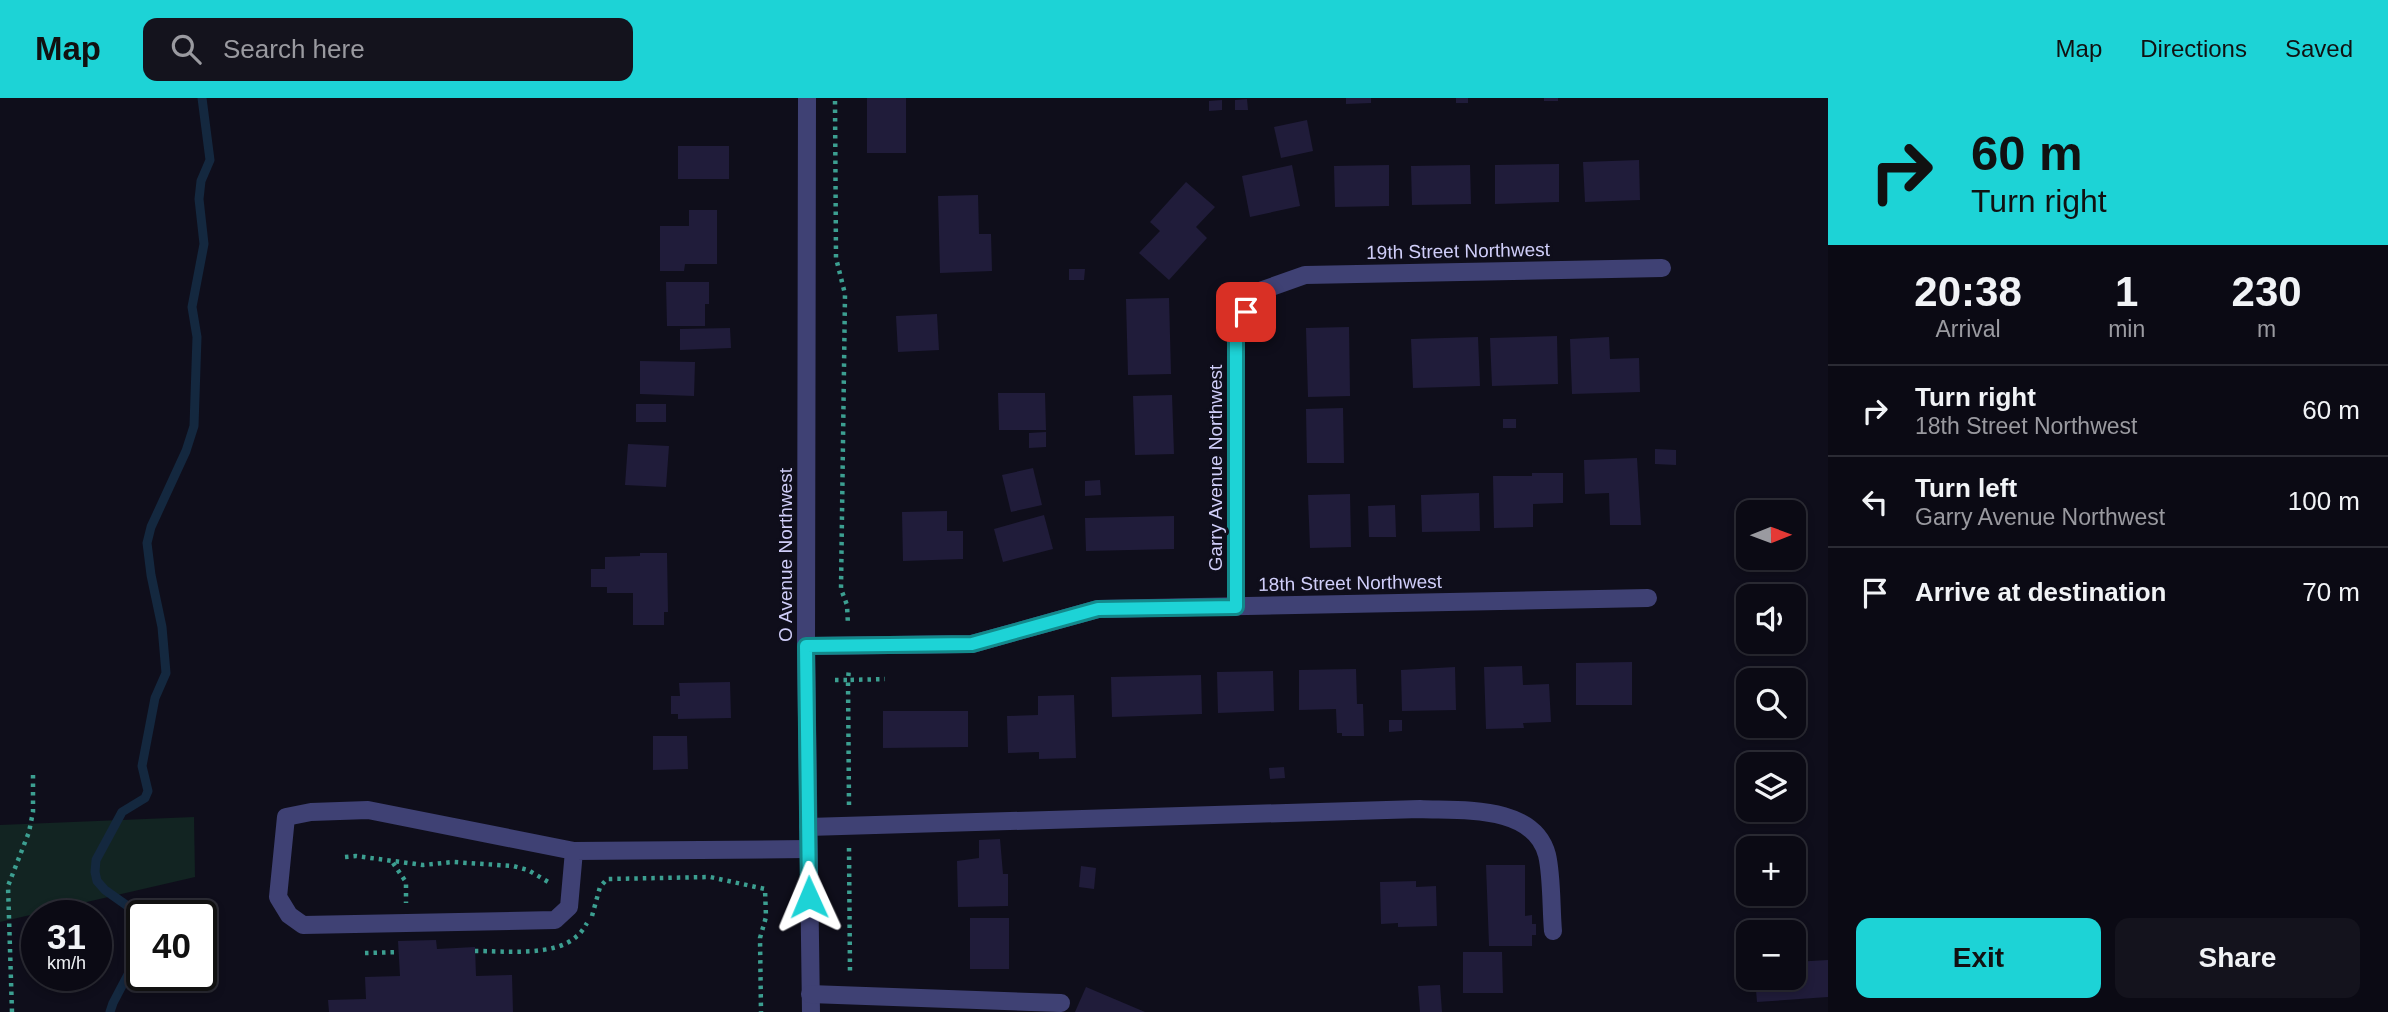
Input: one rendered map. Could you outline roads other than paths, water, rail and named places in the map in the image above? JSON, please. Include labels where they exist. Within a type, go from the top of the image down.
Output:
[{"type":"street","name":"O Avenue Northwest","points":[[807,98],[806,646],[811,1012]]},
{"type":"street","name":"19th Street Northwest","points":[[1257,292],[1305,275],[1662,268]]},
{"type":"street","name":"Garry Avenue Northwest","points":[[1236,607],[1236,331],[1257,292]]},
{"type":"street","name":"18th Street Northwest","points":[[806,646],[972,644],[1098,609],[1648,598]]},
{"type":"street","points":[[808,827],[1420,809],[1483,812],[1517,818],[1536,834],[1547,854],[1553,931]]},
{"type":"street","points":[[574,850],[569,907],[555,920],[303,925],[289,915],[278,897],[286,817],[312,812],[368,810],[574,850],[808,849]]},
{"type":"street","points":[[810,994],[1061,1003]]},
{"type":"waterway","points":[[110,1012],[133,965],[140,930],[137,918],[129,907],[97,881],[96,860],[122,812],[145,798],[148,791],[142,766],[155,698],[166,673],[162,627],[147,543],[151,527],[186,451],[194,426],[197,337],[192,307],[204,244],[199,199],[201,181],[210,160],[202,98]]}]
